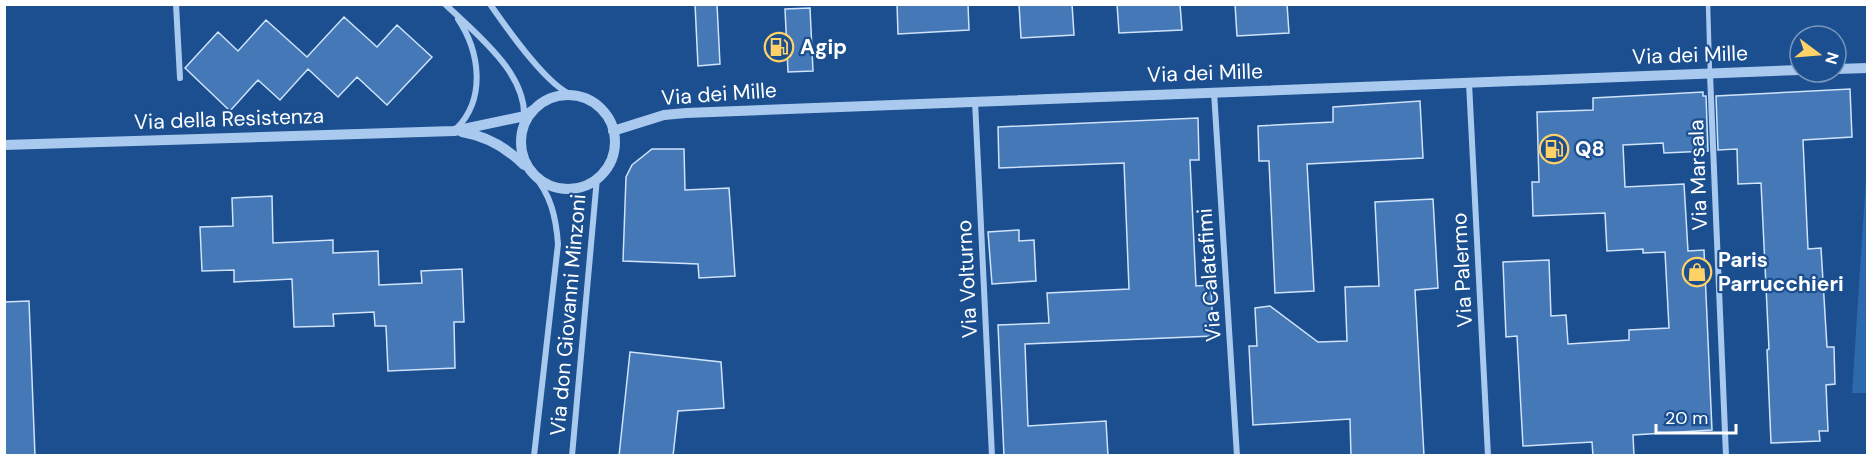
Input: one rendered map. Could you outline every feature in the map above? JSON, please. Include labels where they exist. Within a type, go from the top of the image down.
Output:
[{"type":"street","points":[[176,4],[180,78]]},
{"type":"street","points":[[446,6],[472,28],[500,60],[517,85],[527,118],[521,141],[522,155],[533,174],[550,185],[567,189],[587,185],[597,178],[611,160],[614,145],[613,131],[607,116],[596,104],[563,91],[551,81],[505,26],[490,4]]},
{"type":"street","points":[[446,6],[458,19],[470,40],[477,77],[476,96],[467,116],[454,131]]},
{"type":"street","points":[[1848,69],[1868,68]]},
{"type":"street","name":"Via dei Mille","points":[[613,131],[674,113],[1788,71]]},
{"type":"street","name":"Via Marsala","points":[[1710,74],[1726,456]]},
{"type":"street","name":"Via Palermo","points":[[1469,83],[1488,456]]},
{"type":"street","name":"Via Calatafimi","points":[[1215,92],[1237,456]]},
{"type":"street","points":[[527,118],[552,97],[573,95]]},
{"type":"street","name":"Via Volturno","points":[[975,101],[992,456]]},
{"type":"street","name":"Via della Resistenza","points":[[4,145],[454,131],[527,118]]},
{"type":"street","name":"Via della Resistenza","points":[[454,131],[476,135],[493,142],[514,156],[533,174]]},
{"type":"street","name":"Via don Giovanni Minzoni","points":[[533,174],[545,190],[555,213],[558,244],[534,456]]},
{"type":"street","name":"Via don Giovanni Minzoni","points":[[572,456],[597,178]]},
{"type":"lane","points":[[1708,4],[1710,74]]},
{"type":"shaded area","points":[[1867,163],[1867,393],[1852,393]]},
{"type":"building","points":[[695,4],[717,4],[720,64],[698,66]]},
{"type":"building","points":[[897,4],[968,4],[969,30],[898,34]]},
{"type":"building","points":[[1019,4],[1072,4],[1074,35],[1021,38]]},
{"type":"building","points":[[1117,4],[1180,4],[1182,30],[1119,33]]},
{"type":"building","points":[[1235,4],[1287,4],[1289,33],[1237,36]]},
{"type":"building","points":[[810,8],[813,71],[788,72],[785,9]]},
{"type":"building","points":[[344,17],[377,47],[397,25],[432,57],[387,105],[357,77],[338,97],[308,69],[280,100],[258,80],[230,111],[185,68],[218,32],[238,51],[266,20],[307,57]]},
{"type":"building","points":[[1850,89],[1852,137],[1803,140],[1808,249],[1821,248],[1827,347],[1834,347],[1835,384],[1826,385],[1828,431],[1819,431],[1820,441],[1771,443],[1761,183],[1738,184],[1737,149],[1718,150],[1716,96]]},
{"type":"building","points":[[1703,92],[1703,96],[1706,96],[1708,151],[1664,153],[1663,143],[1623,145],[1625,187],[1684,184],[1688,251],[1704,250],[1712,430],[1633,435],[1634,456],[1593,456],[1592,442],[1523,446],[1517,336],[1506,337],[1503,262],[1549,260],[1551,316],[1566,315],[1568,344],[1629,340],[1629,330],[1669,328],[1665,252],[1643,253],[1643,249],[1607,251],[1605,213],[1533,216],[1532,182],[1539,182],[1537,112],[1593,110],[1593,98]]},
{"type":"building","points":[[1420,101],[1423,158],[1307,164],[1314,291],[1275,293],[1269,161],[1259,161],[1258,126],[1333,122],[1333,107]]},
{"type":"building","points":[[1198,118],[1199,160],[1190,160],[1196,286],[1211,285],[1213,336],[1025,344],[1028,426],[1106,421],[1108,456],[1004,456],[998,325],[1049,323],[1047,293],[1129,289],[1124,163],[999,168],[998,127]]},
{"type":"building","points":[[652,149],[684,149],[685,190],[729,188],[735,276],[699,278],[698,264],[623,261],[626,177],[632,165]]},
{"type":"building","points":[[272,196],[273,243],[333,240],[333,253],[378,251],[379,285],[422,283],[421,271],[462,269],[464,322],[454,322],[455,368],[388,371],[386,326],[375,326],[374,312],[333,314],[334,326],[294,327],[292,279],[234,282],[234,270],[202,271],[200,227],[233,226],[232,198]]},
{"type":"building","points":[[1433,199],[1438,288],[1415,290],[1424,456],[1351,456],[1350,419],[1253,425],[1249,346],[1257,346],[1255,308],[1270,306],[1318,342],[1347,341],[1345,287],[1379,286],[1375,202]]},
{"type":"building","points":[[1019,230],[1019,241],[1034,240],[1036,281],[992,284],[988,232]]},
{"type":"building","points":[[29,301],[35,456],[4,456],[4,302]]},
{"type":"building","points":[[630,352],[721,362],[724,408],[678,411],[673,456],[619,456]]},
{"type":"place","name":"Agip","points":[[779,47]]},
{"type":"place","name":"Q8","points":[[1554,149]]},
{"type":"place","name":"Paris Parrucchieri","points":[[1697,272]]}]
